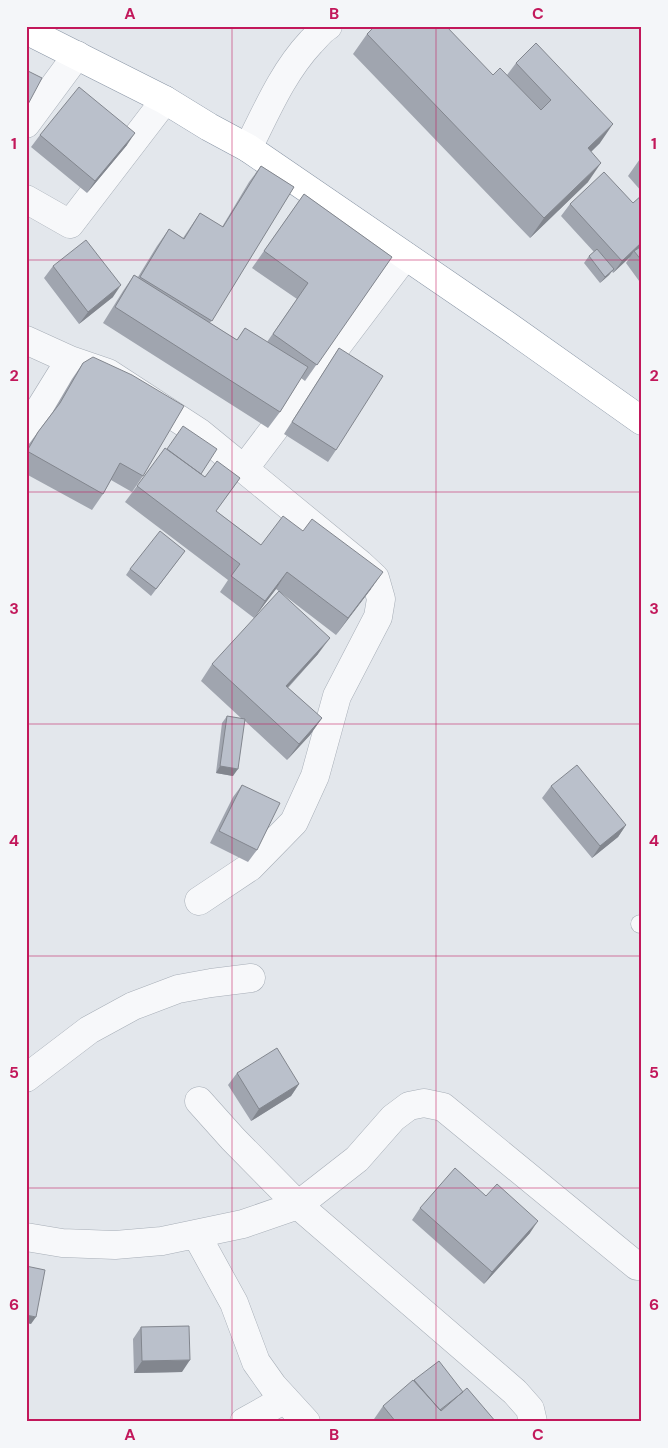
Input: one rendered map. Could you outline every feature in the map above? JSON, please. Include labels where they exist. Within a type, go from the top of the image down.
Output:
[{"type":"highway","points":[[26,30],[165,100],[248,148],[508,326],[642,421]]},
{"type":"street","points":[[248,148],[282,79],[296,58],[328,26]]},
{"type":"street","points":[[26,124],[77,55]]},
{"type":"street","points":[[26,199],[70,224],[165,100]]},
{"type":"street","points":[[244,469],[405,256]]},
{"type":"street","points":[[26,340],[70,360],[108,373],[200,433],[375,578],[381,599],[378,617],[337,696],[316,776],[294,822],[250,867],[199,901]]},
{"type":"street","points":[[26,431],[70,360]]},
{"type":"street","points":[[26,1078],[89,1030],[133,1006],[178,989],[251,978]]},
{"type":"street","points":[[199,1101],[233,1139],[298,1205],[515,1392],[530,1409],[533,1422]]},
{"type":"street","points":[[26,1237],[62,1243],[115,1245],[162,1241],[243,1224],[298,1205],[357,1159],[393,1118],[408,1106],[424,1102],[443,1107],[637,1266]]},
{"type":"street","points":[[196,1234],[234,1303],[256,1362],[273,1386],[306,1422]]},
{"type":"street","points":[[244,1422],[285,1399]]},
{"type":"building","points":[[375,26],[446,26],[493,75],[500,68],[541,110],[551,100],[516,63],[536,43],[613,124],[588,148],[601,163],[544,218],[367,34]]},
{"type":"building","points":[[26,70],[42,78],[26,108]]},
{"type":"building","points":[[79,87],[135,133],[95,181],[40,135]]},
{"type":"building","points":[[261,166],[294,187],[212,321],[140,277],[169,229],[184,239],[200,213],[223,227]]},
{"type":"building","points":[[604,172],[633,203],[642,195],[642,242],[622,261],[570,204]]},
{"type":"building","points":[[304,194],[392,257],[317,365],[273,334],[308,283],[264,251]]},
{"type":"building","points":[[86,240],[121,285],[88,312],[53,266]]},
{"type":"building","points":[[642,246],[642,261],[634,251]]},
{"type":"building","points":[[597,249],[614,269],[605,277],[589,256]]},
{"type":"building","points":[[134,275],[237,340],[245,328],[308,367],[280,412],[115,307]]},
{"type":"building","points":[[339,348],[383,376],[336,450],[292,422]]},
{"type":"building","points":[[93,357],[132,375],[184,406],[143,476],[120,463],[103,494],[27,451],[38,432],[60,403],[83,363]]},
{"type":"building","points":[[183,426],[217,449],[201,474],[167,449]]},
{"type":"building","points":[[165,448],[205,477],[217,461],[240,478],[216,511],[261,545],[283,516],[303,531],[312,519],[383,572],[348,618],[287,572],[265,601],[231,576],[240,564],[137,486]]},
{"type":"building","points":[[160,531],[185,551],[156,589],[130,569]]},
{"type":"building","points":[[279,591],[330,638],[286,686],[322,718],[299,744],[212,664]]},
{"type":"building","points":[[227,716],[245,719],[238,769],[220,766]]},
{"type":"building","points":[[577,765],[626,825],[600,846],[551,786]]},
{"type":"building","points":[[242,785],[280,803],[257,850],[219,831]]},
{"type":"building","points":[[277,1048],[299,1084],[259,1109],[237,1073]]},
{"type":"building","points":[[455,1168],[486,1196],[497,1184],[538,1221],[492,1272],[420,1208]]},
{"type":"building","points":[[26,1266],[45,1270],[36,1317],[26,1315]]},
{"type":"building","points":[[189,1326],[190,1360],[142,1361],[141,1327]]},
{"type":"building","points":[[439,1361],[463,1392],[440,1410],[414,1380]]},
{"type":"building","points":[[413,1380],[441,1411],[467,1388],[496,1422],[396,1422],[383,1406]]}]
